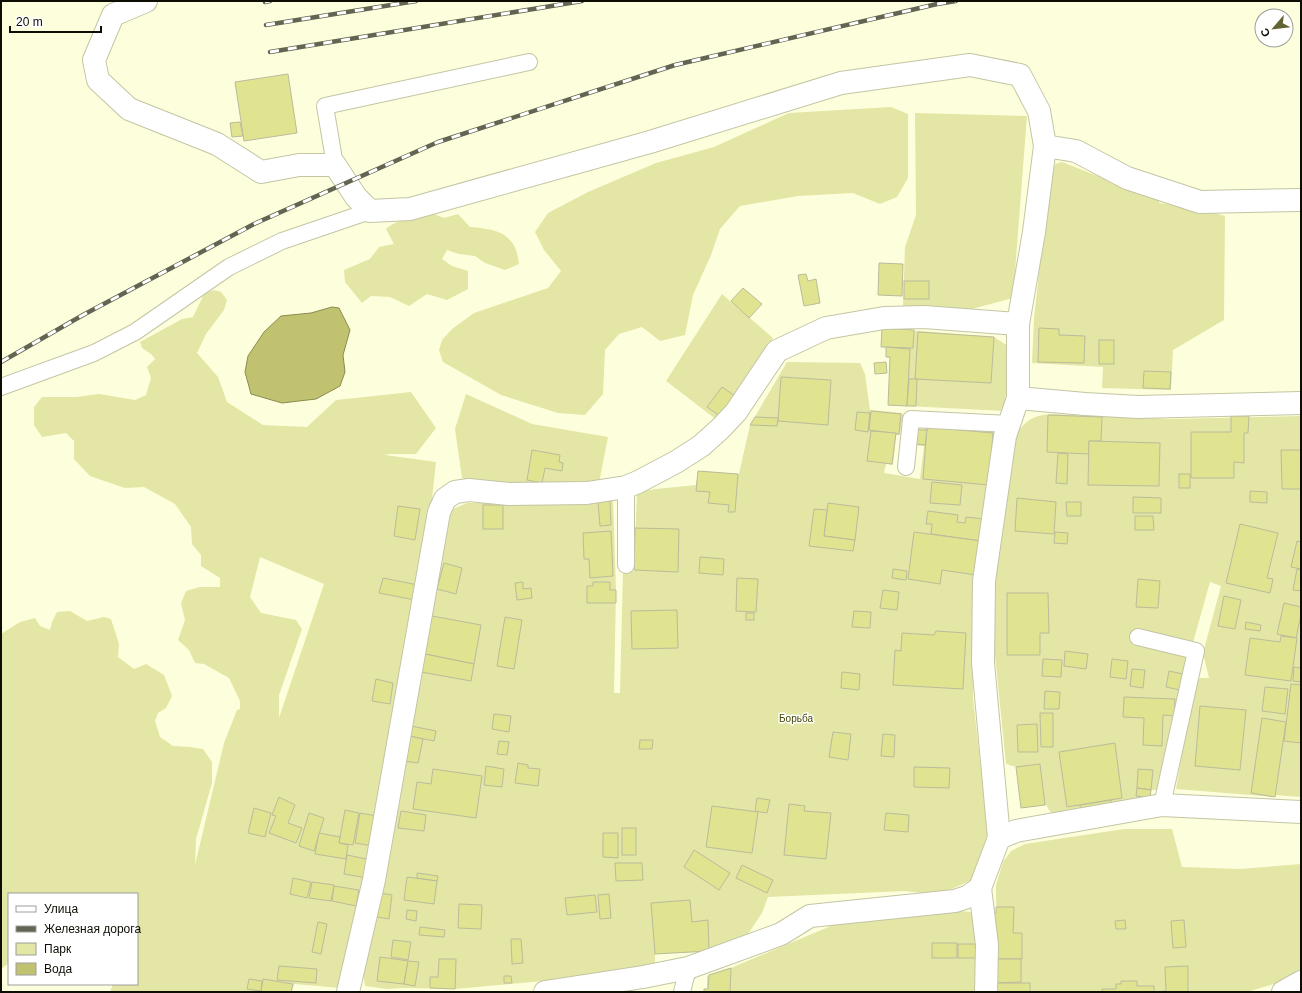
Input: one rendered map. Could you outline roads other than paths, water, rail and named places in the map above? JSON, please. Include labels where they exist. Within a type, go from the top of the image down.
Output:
[{"type":"street","points":[[146,1],[113,15],[94,60],[98,80],[130,109],[216,144],[261,172],[300,165],[334,164],[356,197],[370,211],[410,209],[650,142],[841,83],[970,65],[1020,75],[1039,111],[1045,146],[1034,232],[1018,324],[1018,398],[1005,436],[984,581],[983,663],[999,838],[980,888],[987,945],[986,992]]},
{"type":"street","points":[[1045,146],[1076,152],[1127,178],[1200,202],[1301,200]]},
{"type":"street","points":[[348,992],[374,880],[439,512],[445,499],[455,492],[469,490],[509,494],[587,493],[626,487],[676,462],[701,446],[736,412],[777,351],[826,328],[884,318],[918,317],[1018,324]]},
{"type":"street","points":[[1018,398],[1138,407],[1301,403]]},
{"type":"street","points":[[999,838],[1016,831],[1162,805],[1301,812]]},
{"type":"street","points":[[545,992],[643,977],[688,968],[781,934],[810,916],[955,901],[967,897],[980,888]]},
{"type":"street","points":[[1283,992],[1301,982]]},
{"type":"lane","points":[[334,164],[325,106],[529,62]]},
{"type":"lane","points":[[1,387],[94,353],[135,332],[229,267],[282,241],[370,211]]},
{"type":"lane","points":[[906,467],[911,419],[1009,424]]},
{"type":"lane","points":[[626,487],[626,565]]},
{"type":"lane","points":[[1138,638],[1196,651],[1162,805]]},
{"type":"lane","points":[[682,992],[688,968]]},
{"type":"water","points":[[332,307],[339,308],[350,330],[343,355],[345,372],[340,386],[316,399],[282,403],[251,394],[245,372],[248,356],[264,332],[281,316],[311,313]]},
{"type":"railway","points":[[265,2],[270,1]]},
{"type":"railway","points":[[266,25],[416,1]]},
{"type":"railway","points":[[270,52],[582,1]]},
{"type":"railway","points":[[1,362],[83,315],[254,224],[438,142],[675,65],[937,4],[956,1]]},
{"type":"park label","name":"Борьба","points":[[796,718]]}]
